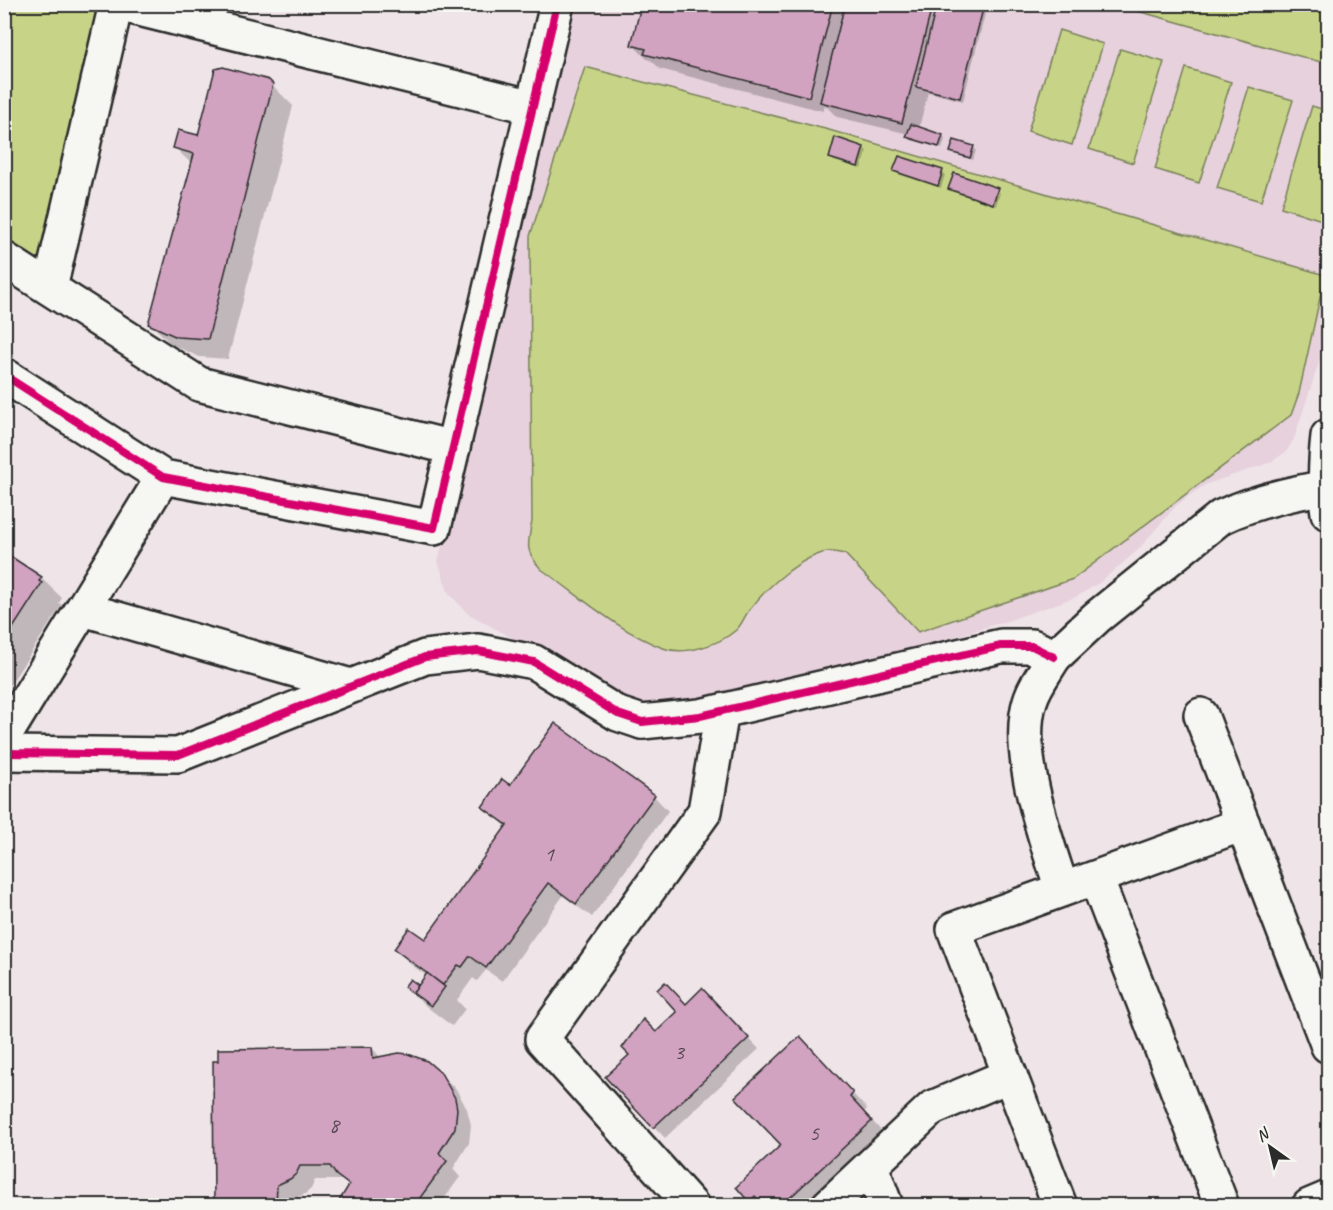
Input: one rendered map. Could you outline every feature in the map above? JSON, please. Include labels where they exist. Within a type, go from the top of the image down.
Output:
[{"type":"street","points":[[50,288],[117,4],[533,107]]},
{"type":"street","points":[[4,375],[163,477],[434,528],[557,4]]},
{"type":"street","points":[[4,259],[199,384],[453,448]]},
{"type":"street","points":[[1062,890],[1030,777],[1026,721],[1030,700],[1054,657],[1097,616],[1221,517],[1243,506],[1262,501],[1327,496],[1325,464],[1329,436]]},
{"type":"street","points":[[4,737],[163,477]]},
{"type":"street","points":[[83,609],[351,686]]},
{"type":"street","points":[[4,753],[178,754],[425,657],[477,651],[534,662],[618,714],[642,722],[700,716],[1001,646],[1032,646],[1054,657]]},
{"type":"street","points":[[692,1206],[542,1039],[705,811],[722,711]]},
{"type":"street","points":[[1201,715],[1329,1046]]},
{"type":"street","points":[[1060,1206],[954,929],[1243,824]]},
{"type":"street","points":[[1096,878],[1222,1206]]},
{"type":"street","points":[[828,1206],[932,1108],[1010,1075]]},
{"type":"street","points":[[871,1166],[886,1206]]},
{"type":"street","points":[[1309,1206],[1329,1198]]},
{"type":"shaded area","points":[[577,5],[1328,5],[1328,335],[1294,439],[1286,452],[1269,463],[1207,484],[1187,497],[1174,508],[1137,551],[1099,583],[1076,597],[1010,620],[900,653],[736,695],[647,706],[620,697],[467,613],[448,592],[438,561],[465,458],[511,257]]},
{"type":"green space","points":[[4,5],[72,5],[94,10],[103,22],[45,257],[33,261],[5,243]]},
{"type":"green space","points":[[1116,5],[1328,5],[1328,64]]},
{"type":"green space","points":[[1059,30],[1103,44],[1072,145],[1028,131]]},
{"type":"green space","points":[[1120,49],[1164,62],[1133,163],[1089,149]]},
{"type":"green space","points":[[585,67],[829,130],[1325,275],[1299,393],[1291,415],[1073,579],[918,632],[845,554],[827,552],[795,566],[775,582],[749,610],[738,628],[720,640],[701,648],[681,651],[663,648],[646,641],[615,623],[541,569],[532,557],[529,547],[532,521],[530,236]]},
{"type":"green space","points":[[1186,68],[1231,82],[1199,183],[1155,169]]},
{"type":"green space","points":[[1249,87],[1293,100],[1261,201],[1217,188]]},
{"type":"green space","points":[[1312,106],[1328,111],[1328,210],[1325,221],[1281,207]]},
{"type":"building","points":[[636,4],[833,4],[809,97],[644,54],[646,49],[631,45],[641,6]]},
{"type":"building","points":[[845,4],[906,4],[931,11],[902,123],[820,102]]},
{"type":"building","points":[[927,4],[964,4],[983,9],[960,98],[916,87],[936,7]]},
{"type":"building","points":[[223,67],[269,80],[273,84],[208,339],[177,337],[148,324],[194,154],[173,148],[178,130],[198,135],[215,69]]},
{"type":"building","points":[[911,124],[943,135],[939,147],[906,137]]},
{"type":"building","points":[[835,137],[864,147],[858,167],[829,158]]},
{"type":"building","points":[[954,140],[974,146],[970,158],[950,152]]},
{"type":"building","points":[[899,156],[943,170],[938,186],[893,171]]},
{"type":"building","points":[[954,173],[998,188],[993,204],[948,189]]},
{"type":"building","points":[[4,552],[42,577],[39,581],[42,583],[4,642]]},
{"type":"building","points":[[555,723],[655,795],[576,904],[548,883],[486,968],[470,956],[462,967],[458,965],[443,985],[394,949],[409,928],[425,939],[507,825],[482,807],[502,779],[510,785]]},
{"type":"building","points":[[427,973],[445,987],[431,1006],[413,993]]},
{"type":"building","points":[[410,979],[418,985],[413,993],[404,987]]},
{"type":"building","points":[[665,982],[686,1004],[702,988],[749,1038],[653,1128],[605,1077],[629,1055],[622,1048],[643,1019],[656,1032],[677,1012],[657,990]]},
{"type":"building","points":[[800,1036],[853,1093],[850,1097],[872,1121],[781,1206],[764,1206],[755,1196],[749,1202],[736,1187],[781,1145],[735,1097]]},
{"type":"building","points":[[372,1047],[373,1058],[399,1053],[427,1061],[441,1073],[455,1098],[457,1109],[455,1128],[439,1153],[447,1161],[414,1206],[336,1206],[349,1185],[336,1175],[330,1166],[300,1166],[290,1179],[277,1185],[276,1206],[214,1206],[213,1061],[218,1061],[218,1049]]},
{"type":"cycle path","points":[[4,375],[163,477],[434,528],[557,4]]},
{"type":"cycle path","points":[[4,753],[178,755],[425,657],[478,651],[534,662],[618,714],[642,722],[700,716],[1001,646],[1032,646],[1054,657]]}]
